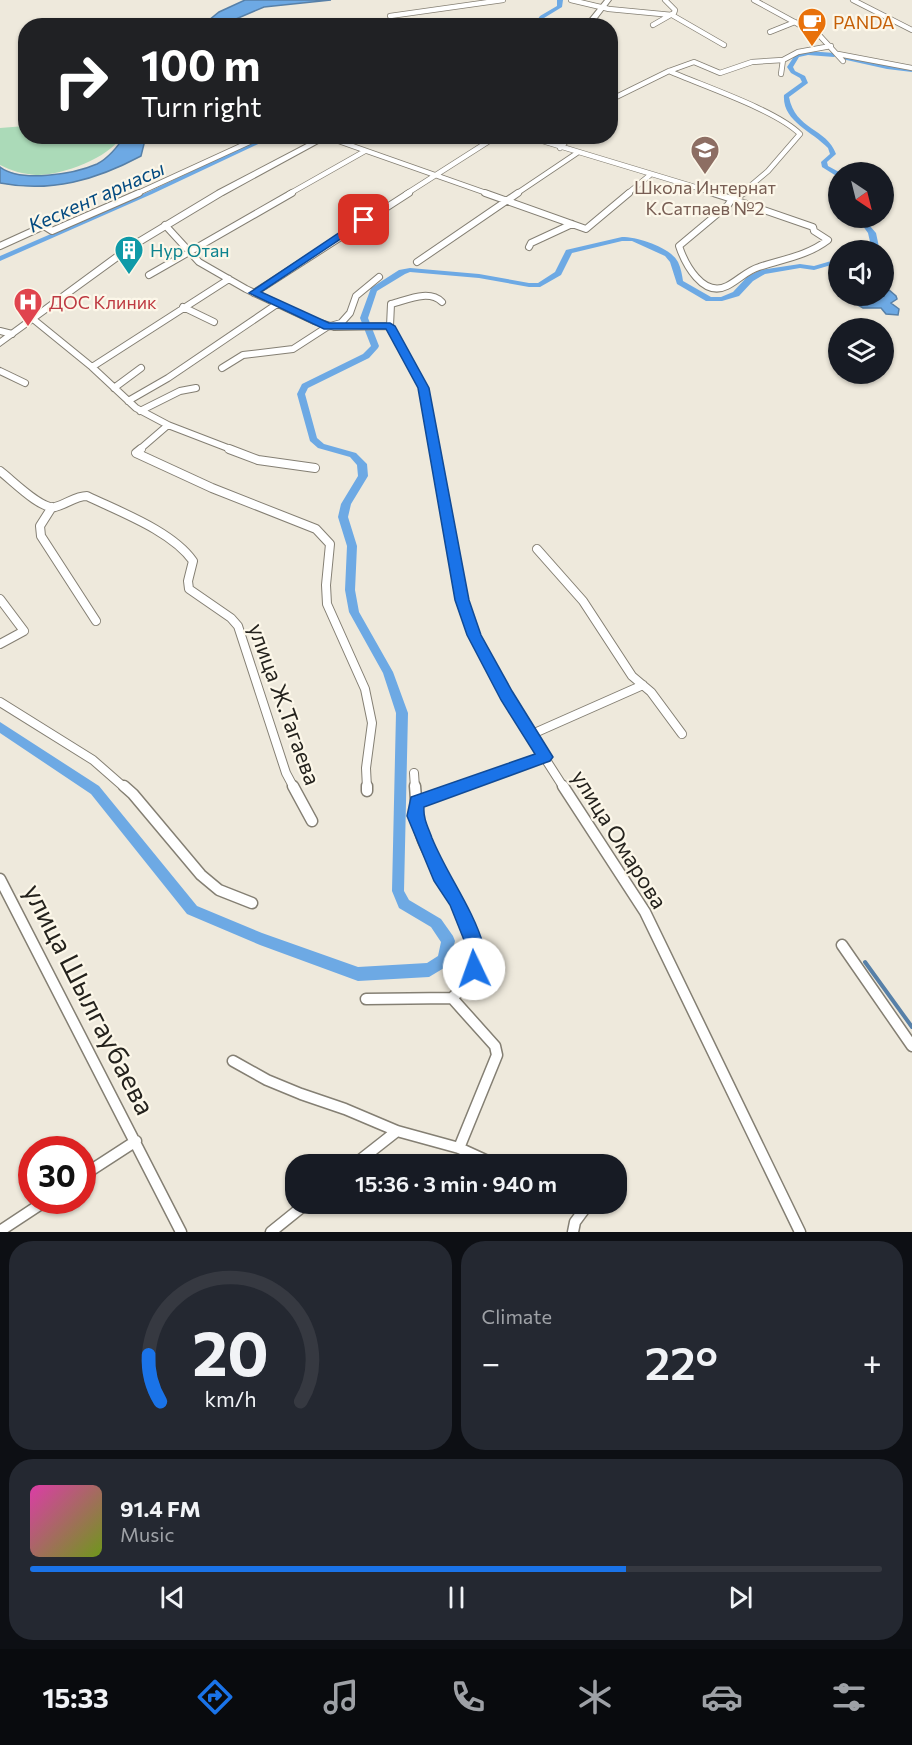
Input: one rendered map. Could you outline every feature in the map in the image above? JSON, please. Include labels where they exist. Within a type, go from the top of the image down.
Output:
[{"type":"main road","points":[[594,18],[608,0]]},
{"type":"main road","points":[[0,342],[132,246],[165,225],[266,168],[314,144]]},
{"type":"street","points":[[390,16],[459,10],[503,0]]},
{"type":"street","points":[[571,0],[603,7],[672,15],[724,45]]},
{"type":"street","points":[[653,25],[672,15],[675,10],[665,0]]},
{"type":"street","points":[[754,0],[820,36],[843,61]]},
{"type":"street","points":[[853,0],[910,27]]},
{"type":"street","points":[[770,32],[795,22]]},
{"type":"street","points":[[618,96],[669,71],[694,62],[720,73],[752,62],[783,60],[798,52],[831,46]]},
{"type":"street","points":[[773,54],[783,60]]},
{"type":"street","points":[[838,54],[912,68]]},
{"type":"street","points":[[782,74],[783,60]]},
{"type":"street","points":[[549,144],[732,198],[813,227],[814,231],[828,240],[798,257],[769,263],[744,272],[726,287],[711,286],[695,277],[678,248],[728,205],[732,198],[745,193],[800,134],[793,127],[735,98],[711,91],[669,71]]},
{"type":"street","points":[[0,246],[44,226],[52,231],[160,184],[243,144]]},
{"type":"street","points":[[346,144],[586,229],[650,175]]},
{"type":"street","points":[[254,293],[484,144]]},
{"type":"street","points":[[560,148],[564,144]]},
{"type":"street","points":[[149,274],[365,151]]},
{"type":"street","points":[[417,262],[577,153]]},
{"type":"street","points":[[529,247],[531,243],[572,224]]},
{"type":"street","points":[[165,225],[188,252],[200,262],[254,293],[327,327],[390,326],[391,304],[426,295],[437,297],[442,302]]},
{"type":"street","points":[[222,368],[252,353],[293,349],[327,327],[346,320],[356,296],[379,277]]},
{"type":"street","points":[[92,367],[229,279]]},
{"type":"street","points":[[128,401],[168,378],[277,304]]},
{"type":"street","points":[[183,307],[214,322]]},
{"type":"street","points":[[33,319],[92,367],[140,411],[168,425],[258,460],[315,468]]},
{"type":"street","name":"улица Омарова","points":[[390,326],[423,388],[462,600],[474,635],[530,735],[645,912],[800,1232]]},
{"type":"street","points":[[0,331],[12,334]]},
{"type":"street","points":[[114,388],[141,368]]},
{"type":"street","points":[[0,370],[25,383]]},
{"type":"street","points":[[140,411],[180,391],[195,388]]},
{"type":"street","points":[[168,425],[136,453],[212,488],[316,530],[330,544],[326,585],[327,604],[365,689],[372,723],[366,768],[367,791]]},
{"type":"street","points":[[0,471],[44,506],[52,507],[40,526],[41,536],[96,621]]},
{"type":"street","name":"улица Ж.Тагаева","points":[[52,507],[76,497],[87,496],[154,531],[188,552],[193,561],[188,580],[189,589],[231,618],[238,626],[286,773],[312,822]]},
{"type":"street","points":[[537,549],[569,584],[606,633],[614,650],[632,675],[651,692],[682,734]]},
{"type":"street","points":[[0,599],[24,631],[0,644]]},
{"type":"street","points":[[530,735],[643,685]]},
{"type":"street","points":[[1,704],[35,722],[93,760],[133,794],[201,875],[219,890],[252,903]]},
{"type":"street","points":[[417,802],[545,757]]},
{"type":"street","points":[[366,999],[452,998],[463,988],[474,969],[476,950],[456,900],[440,875],[415,816],[417,802],[414,773]]},
{"type":"street","name":"улица Шылгаубаева","points":[[0,879],[181,1232]]},
{"type":"street","points":[[842,945],[912,1046]]},
{"type":"street","points":[[452,998],[495,1046],[497,1055],[459,1148]]},
{"type":"street","points":[[233,1060],[267,1080],[397,1131],[459,1148],[472,1154]]},
{"type":"street","points":[[368,1154],[397,1131]]},
{"type":"street","name":"улица Шылгаубаева","points":[[96,1167],[136,1141]]},
{"type":"street","points":[[0,1231],[26,1214]]},
{"type":"street","points":[[271,1232],[293,1214]]},
{"type":"street","points":[[573,1232],[575,1222],[581,1214]]},
{"type":"green space","points":[[18,127],[18,144],[116,144],[95,159],[70,169],[46,175],[31,175],[0,165],[0,128]]},
{"type":"water","points":[[245,0],[331,0],[264,7],[238,18],[212,18]]},
{"type":"water","points":[[119,144],[144,144],[141,156],[90,178],[37,186],[0,183],[0,167],[21,175],[62,174],[97,164]]},
{"type":"water","points":[[894,305],[899,309],[898,315],[886,314],[881,308],[860,306]]},
{"type":"waterway","name":"Кескент арнасы","points":[[541,18],[560,6],[560,0]]},
{"type":"waterway","points":[[828,169],[824,162],[833,154],[831,147],[793,116],[786,96],[805,83],[803,77],[793,72],[790,67],[797,56],[808,53],[834,55]]},
{"type":"waterway","points":[[844,58],[912,70]]},
{"type":"waterway","name":"Кескент арнасы","points":[[0,259],[255,144]]},
{"type":"waterway","points":[[868,228],[874,240]]},
{"type":"waterway","points":[[0,727],[95,790],[192,910],[260,939],[358,974],[429,970],[444,960],[448,941],[436,923],[404,904],[398,891],[402,713],[388,672],[354,612],[350,590],[352,546],[343,517],[346,504],[363,476],[362,464],[353,455],[321,446],[313,439],[301,394],[305,386],[366,356],[375,346],[364,318],[374,290],[402,272],[410,270],[479,276],[540,285],[558,273],[569,252],[622,239],[633,239],[668,254],[674,262],[680,282],[709,299],[722,299],[736,294],[750,279],[763,272],[800,266],[814,268],[828,264]]},
{"type":"waterway","points":[[865,962],[912,1027]]},
{"type":"place","name":"PANDA","points":[[812,48]]},
{"type":"place","name":"Школа Интернат К.Сатпаев №2","points":[[705,176]]},
{"type":"place","name":"Нур Отан","points":[[129,276]]},
{"type":"place","name":"ДОС Клиник","points":[[28,328]]},
{"type":"route","points":[[364,220],[254,293],[327,327],[390,326],[393,336],[423,388],[428,404],[433,444],[462,600],[474,635],[507,696],[545,757],[417,802],[415,816],[440,875],[456,900],[476,950],[477,959],[474,969]]}]
